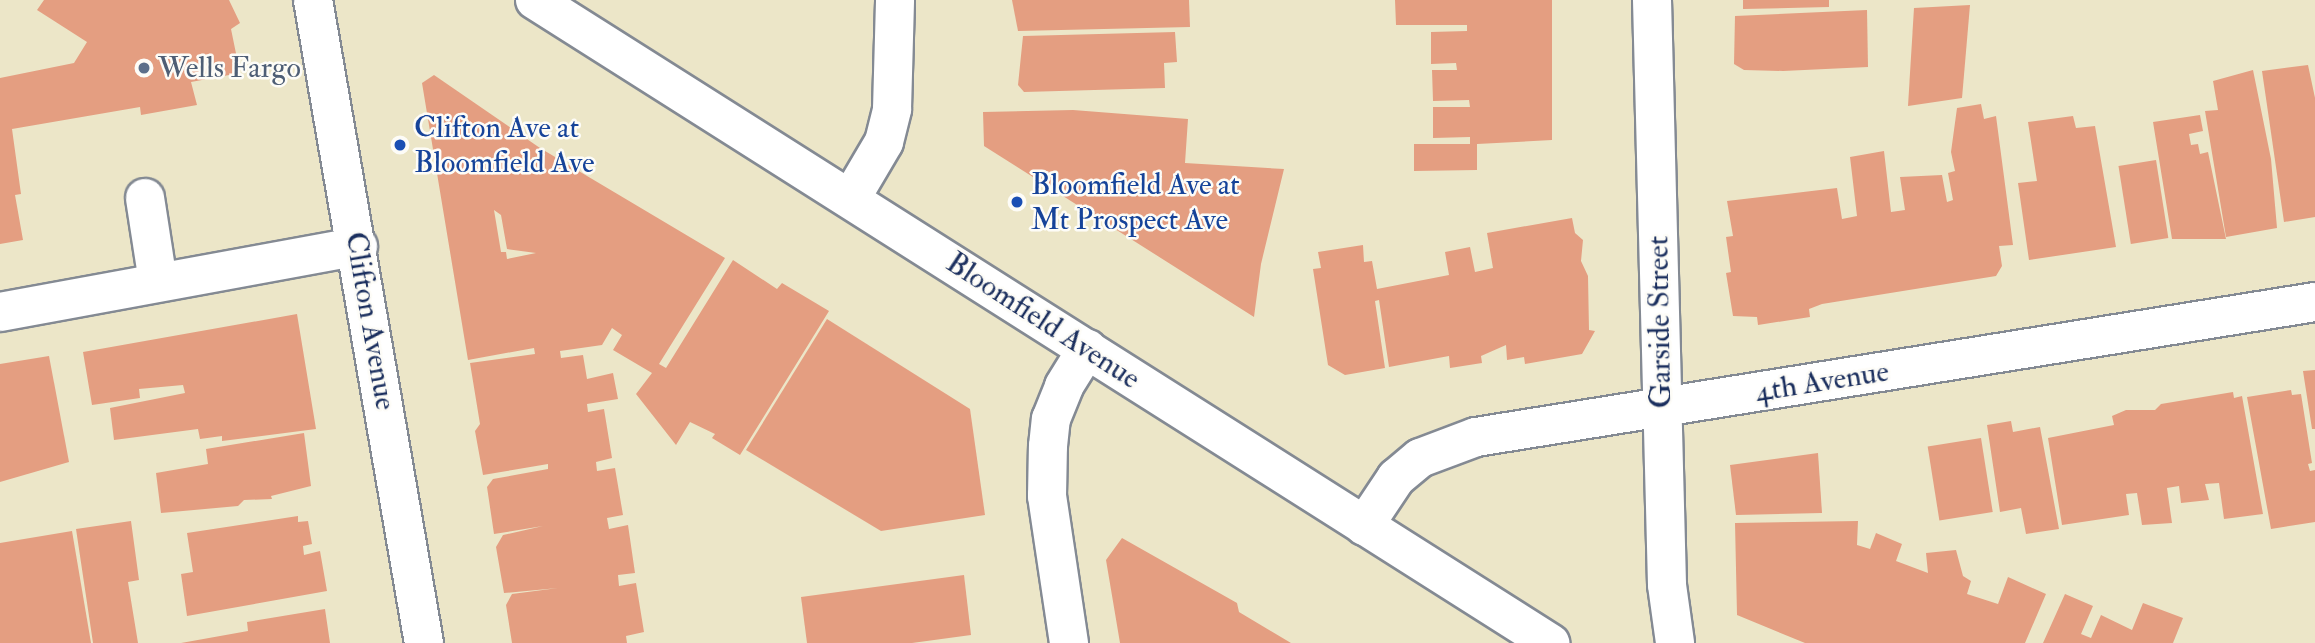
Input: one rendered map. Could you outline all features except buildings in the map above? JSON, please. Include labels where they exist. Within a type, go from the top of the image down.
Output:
[{"type":"main road","name":"Clifton Avenue","points":[[313,0],[358,246],[424,643]]},
{"type":"main road","name":"Bloomfield Avenue","points":[[535,0],[1550,643]]},
{"type":"main road","points":[[851,198],[884,142],[889,120],[895,0]]},
{"type":"main road","name":"Garside Street","points":[[1652,0],[1667,585],[1675,643]]},
{"type":"main road","points":[[145,198],[158,282]]},
{"type":"main road","points":[[0,312],[358,246]]},
{"type":"main road","name":"4th Avenue","points":[[1364,526],[1396,478],[1420,458],[1448,444],[2315,302]]},
{"type":"main road","points":[[1069,643],[1047,496],[1048,446],[1051,419],[1064,386],[1087,349]]},
{"type":"place","name":"Wells Fargo","points":[[144,68]]},
{"type":"place","name":"Clifton Ave at Bloomfield Ave","points":[[400,145]]},
{"type":"place","name":"Bloomfield Ave at Mt Prospect Ave","points":[[1017,202]]}]
